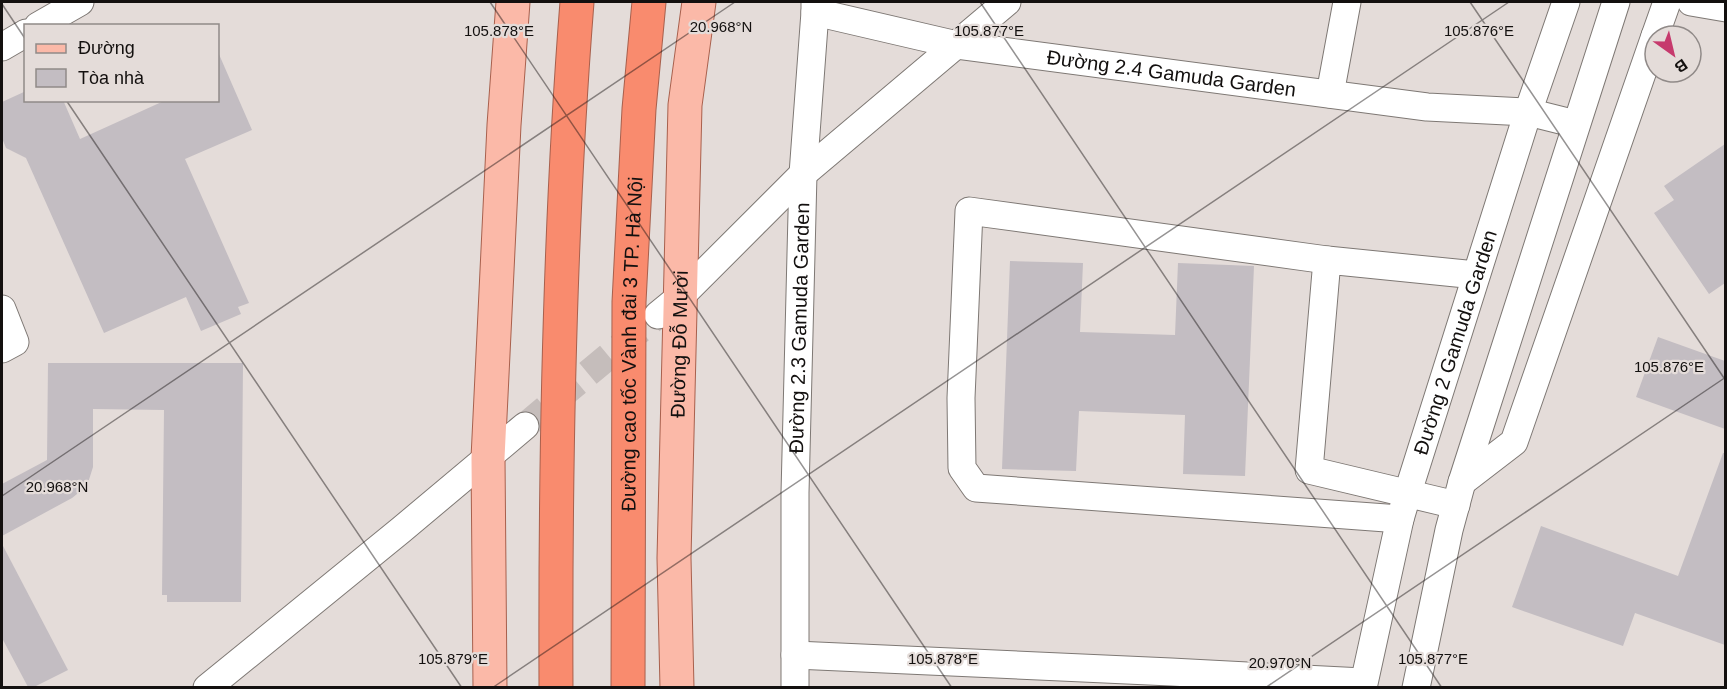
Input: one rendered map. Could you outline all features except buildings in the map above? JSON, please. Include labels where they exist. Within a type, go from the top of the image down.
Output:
[{"type":"highway","points":[[556,687],[555,552],[560,313],[569,103],[577,2]]},
{"type":"highway","name":"Đường cao tốc Vành đai 3 TP. Hà Nội","points":[[628,687],[629,302],[639,109],[649,2]]},
{"type":"main road","points":[[490,687],[488,458],[504,125],[513,2]]},
{"type":"main road","name":"Đường Đỗ Mười","points":[[677,687],[669,306],[685,105],[699,2]]},
{"type":"street","points":[[42,24],[80,2]]},
{"type":"street","points":[[669,306],[803,174],[1007,2]]},
{"type":"street","points":[[1330,93],[1347,2]]},
{"type":"street","name":"Đường 2 Gamuda Garden","points":[[1363,685],[1408,492],[1528,112],[1566,2]]},
{"type":"street","points":[[1416,687],[1459,493],[1616,2]]},
{"type":"street","points":[[1659,24],[1667,2]]},
{"type":"street","points":[[1691,2],[1725,8]]},
{"type":"street","name":"Đường 2.4 Gamuda Garden","points":[[815,7],[957,45],[1427,107],[1528,112],[1576,124]]},
{"type":"street","name":"Đường 2.3 Gamuda Garden","points":[[795,687],[795,493],[803,174],[815,7]]},
{"type":"street","points":[[2,47],[24,34]]},
{"type":"street","points":[[1327,260],[1309,470],[1408,492],[1459,493],[1514,442],[1643,71]]},
{"type":"street","points":[[1400,519],[976,488],[962,468],[961,398],[969,211],[1327,260],[1476,275]]},
{"type":"street","points":[[2,309],[8,345]]},
{"type":"street","points":[[207,687],[288,623],[525,426]]},
{"type":"street","points":[[795,655],[1171,680],[1363,685]]},
{"type":"tunnel","points":[[525,426],[658,315]]}]
